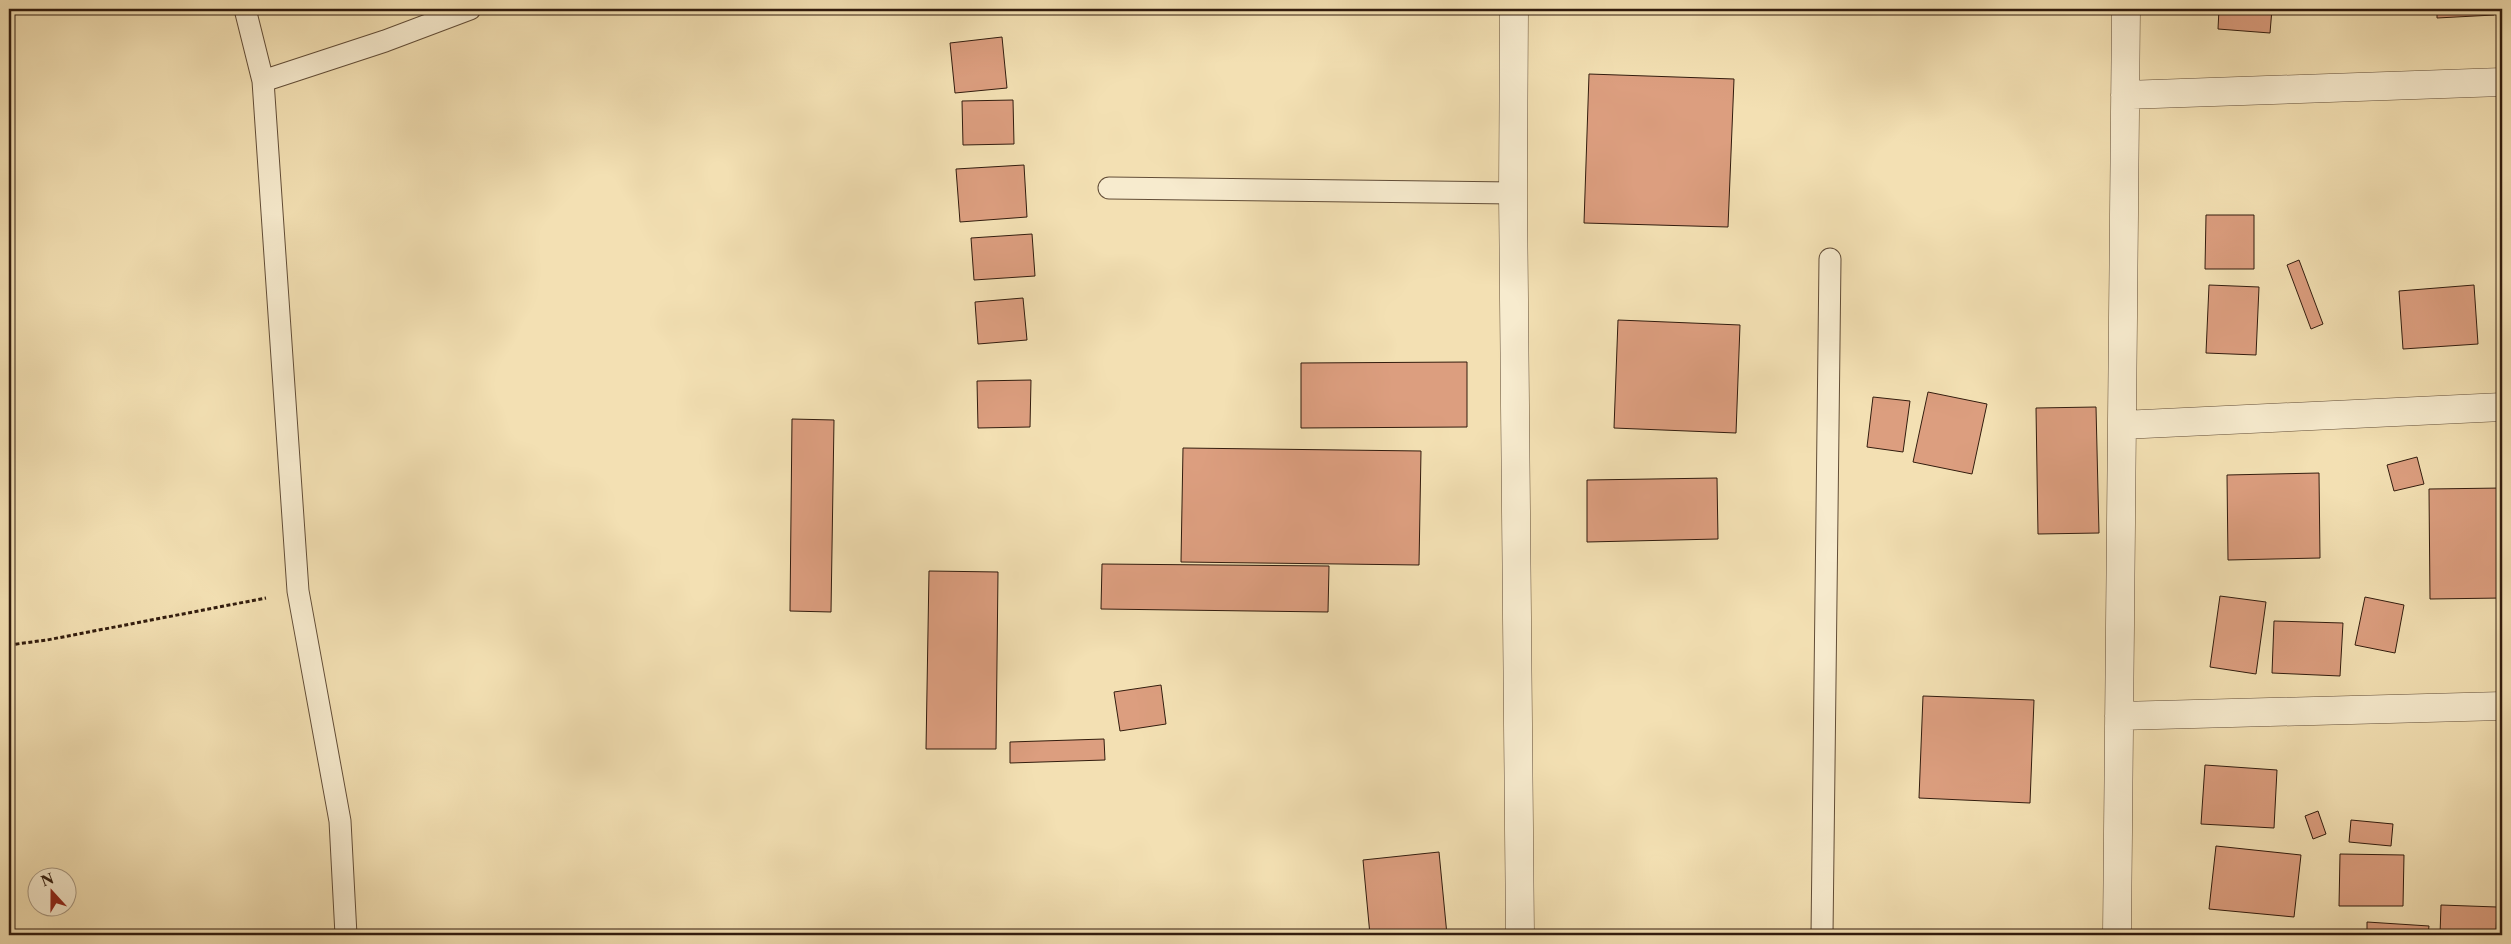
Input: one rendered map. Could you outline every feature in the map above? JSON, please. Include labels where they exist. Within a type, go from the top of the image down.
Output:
[{"type":"street","points":[[1514,9],[1513,193],[1520,935]]},
{"type":"street","points":[[2117,935],[2126,9]]},
{"type":"street","points":[[2125,95],[2502,82]]},
{"type":"street","points":[[2122,425],[2502,407]]},
{"type":"street","points":[[2119,716],[2502,706]]},
{"type":"lane","points":[[245,9],[263,81],[298,592],[340,821],[346,935]]},
{"type":"lane","points":[[263,81],[385,42],[470,9]]},
{"type":"lane","points":[[1110,188],[1513,193]]},
{"type":"lane","points":[[1822,935],[1830,258]]},
{"type":"path","points":[[9,645],[47,640],[298,592]]},
{"type":"building","points":[[917,9],[980,9],[980,10],[917,11]]},
{"type":"building","points":[[2219,9],[2272,9],[2270,33],[2218,29]]},
{"type":"building","points":[[2437,9],[2494,9],[2494,15],[2437,18]]},
{"type":"building","points":[[1002,37],[1007,88],[955,93],[950,43]]},
{"type":"building","points":[[1589,74],[1734,79],[1728,227],[1584,223]]},
{"type":"building","points":[[1013,100],[1014,144],[963,145],[962,101]]},
{"type":"building","points":[[1024,165],[1027,217],[960,222],[956,169]]},
{"type":"building","points":[[2206,215],[2254,215],[2254,269],[2205,269]]},
{"type":"building","points":[[1032,234],[1035,276],[974,280],[971,238]]},
{"type":"building","points":[[2299,260],[2323,324],[2311,329],[2287,265]]},
{"type":"building","points":[[2209,285],[2259,287],[2256,355],[2206,353]]},
{"type":"building","points":[[2474,285],[2478,344],[2403,349],[2399,291]]},
{"type":"building","points":[[1023,298],[1027,340],[978,344],[975,302]]},
{"type":"building","points":[[1618,320],[1740,325],[1736,433],[1614,428]]},
{"type":"building","points":[[1467,362],[1467,427],[1301,428],[1301,363]]},
{"type":"building","points":[[1031,380],[1030,427],[978,428],[977,381]]},
{"type":"building","points":[[1928,392],[1987,404],[1972,474],[1913,462]]},
{"type":"building","points":[[1873,397],[1910,401],[1903,452],[1867,447]]},
{"type":"building","points":[[2096,407],[2099,533],[2038,534],[2036,408]]},
{"type":"building","points":[[792,419],[834,420],[831,612],[790,611]]},
{"type":"building","points":[[1183,448],[1421,451],[1419,565],[1181,562]]},
{"type":"building","points":[[2417,457],[2424,484],[2394,491],[2387,465]]},
{"type":"building","points":[[2319,473],[2320,558],[2228,560],[2227,475]]},
{"type":"building","points":[[1717,478],[1718,539],[1587,542],[1587,480]]},
{"type":"building","points":[[2502,488],[2502,598],[2430,599],[2429,489]]},
{"type":"building","points":[[1102,564],[1329,566],[1328,612],[1101,609]]},
{"type":"building","points":[[929,571],[998,572],[996,749],[926,749]]},
{"type":"building","points":[[2220,596],[2266,602],[2256,674],[2210,667]]},
{"type":"building","points":[[2365,597],[2404,605],[2395,653],[2355,645]]},
{"type":"building","points":[[2274,621],[2343,623],[2340,676],[2272,673]]},
{"type":"building","points":[[1161,685],[1166,724],[1120,731],[1114,692]]},
{"type":"building","points":[[1923,696],[2034,700],[2030,803],[1919,798]]},
{"type":"building","points":[[1104,739],[1105,760],[1010,763],[1010,742]]},
{"type":"building","points":[[2205,765],[2277,770],[2274,828],[2201,824]]},
{"type":"building","points":[[2318,811],[2326,834],[2313,839],[2305,816]]},
{"type":"building","points":[[2351,820],[2393,824],[2391,846],[2349,842]]},
{"type":"building","points":[[2216,846],[2301,855],[2294,917],[2209,909]]},
{"type":"building","points":[[1439,852],[1447,935],[1370,935],[1363,860]]},
{"type":"building","points":[[2340,854],[2404,855],[2403,906],[2339,906]]},
{"type":"building","points":[[2441,905],[2497,907],[2496,935],[2440,935]]},
{"type":"building","points":[[2367,922],[2429,926],[2428,935],[2367,935]]},
{"type":"building","points":[[2282,930],[2337,935],[2281,935]]}]
